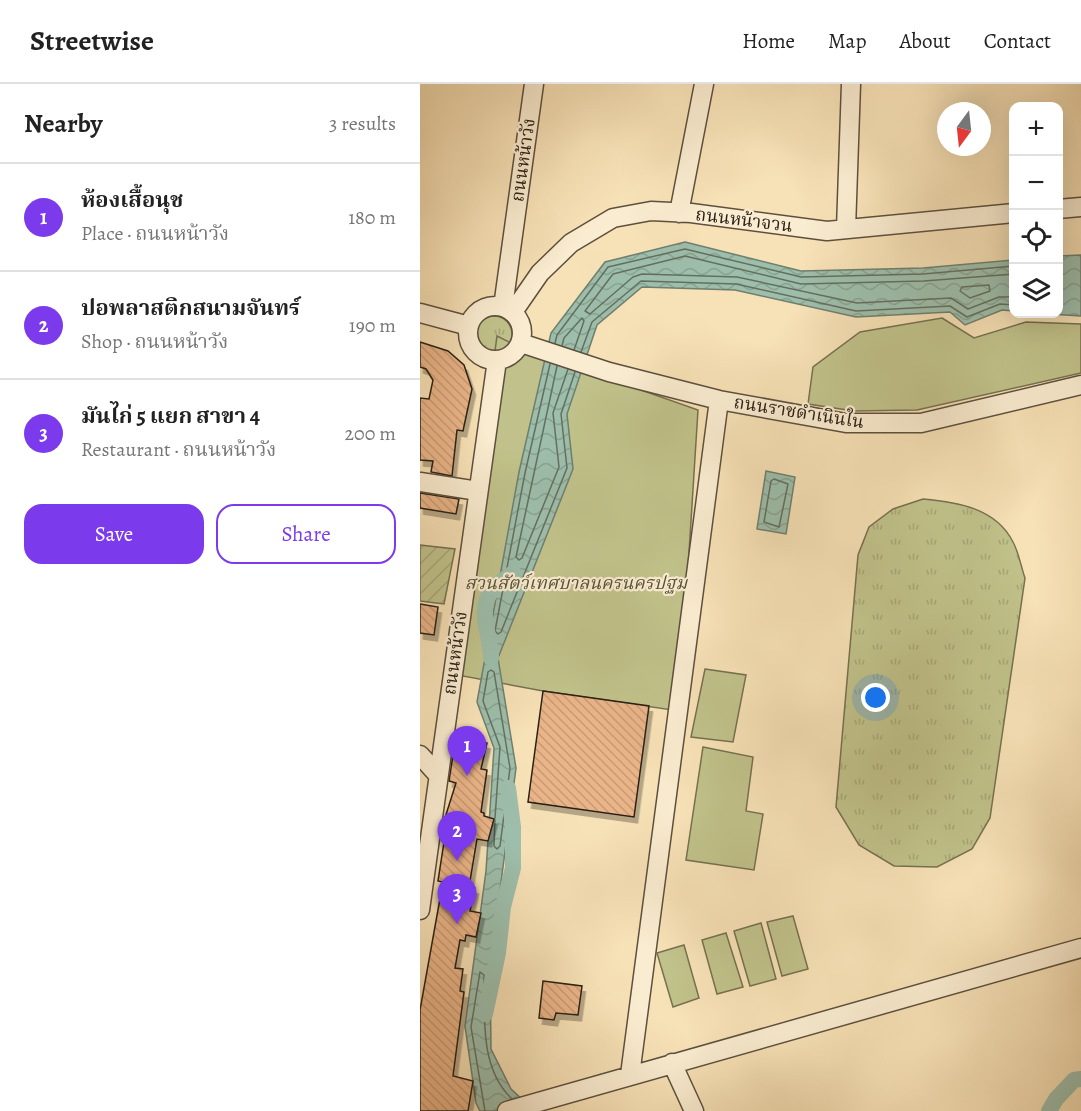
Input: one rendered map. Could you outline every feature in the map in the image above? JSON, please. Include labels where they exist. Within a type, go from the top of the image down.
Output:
[{"type":"street","name":"ถนนหน้าวัง","points":[[521,343],[522,326],[508,309],[534,84]]},
{"type":"street","points":[[679,213],[704,84]]},
{"type":"street","points":[[846,229],[850,84]]},
{"type":"street","points":[[1063,209],[1081,207]]},
{"type":"street","name":"ถนนหน้าจวน","points":[[508,309],[572,243],[613,218],[651,211],[827,231],[1009,213]]},
{"type":"street","points":[[508,309],[495,306],[478,311],[469,326],[470,343],[474,350],[489,359],[497,360],[511,355],[521,343]]},
{"type":"street","points":[[420,313],[469,326]]},
{"type":"street","name":"ถนนราชดำเนินใน","points":[[521,343],[609,372],[718,400],[846,423],[921,423],[1081,385]]},
{"type":"street","name":"ถนนหน้าวัง","points":[[420,910],[497,360]]},
{"type":"street","points":[[630,1075],[718,400]]},
{"type":"street","points":[[420,482],[478,491]]},
{"type":"street","points":[[420,755],[438,775]]},
{"type":"street","points":[[507,1111],[1081,948]]},
{"type":"street","points":[[672,1063],[694,1111]]},
{"type":"green space","points":[[494,316],[507,321],[512,334],[507,347],[494,352],[481,347],[476,334],[481,321]]},
{"type":"green space","points":[[942,318],[974,338],[1026,322],[1081,324],[1081,373],[917,410],[854,411],[808,404],[813,367],[860,332]]},
{"type":"green space","name":"สวนสัตว์เทศบาลนครนครปฐม","points":[[497,336],[519,347],[698,410],[679,711],[543,691],[452,674]]},
{"type":"green space","points":[[923,499],[962,505],[997,521],[1013,542],[1025,578],[990,818],[972,849],[937,867],[894,866],[859,845],[836,807],[858,555],[869,527],[893,509]]},
{"type":"green space","points":[[420,545],[455,549],[444,604],[420,601]]},
{"type":"green space","points":[[705,669],[746,675],[733,742],[691,737]]},
{"type":"green space","points":[[703,747],[753,757],[746,811],[763,814],[754,870],[686,860]]},
{"type":"green space","points":[[793,916],[808,969],[782,976],[767,922]]},
{"type":"green space","points":[[761,923],[776,979],[750,986],[734,931]]},
{"type":"green space","points":[[726,933],[743,987],[717,994],[702,940]]},
{"type":"green space","points":[[684,945],[699,998],[673,1007],[657,953]]},
{"type":"water","points":[[685,242],[801,271],[923,268],[1009,260],[1009,311],[1002,310],[965,325],[950,312],[856,317],[735,290],[642,287],[597,325],[567,414],[573,469],[498,658],[516,768],[490,966],[491,1049],[511,1089],[535,1111],[480,1111],[476,1103],[465,1026],[486,871],[494,748],[477,702],[519,472],[551,333],[605,262]]},
{"type":"water","points":[[1081,255],[1081,316],[1063,315],[1063,256]]},
{"type":"water","points":[[766,471],[795,477],[786,534],[757,529]]},
{"type":"building","points":[[420,342],[448,351],[464,365],[472,389],[463,431],[457,430],[452,476],[431,472],[433,461],[420,460],[420,398],[429,399],[433,380],[426,369],[420,367]]},
{"type":"building","points":[[420,493],[459,499],[456,514],[420,508]]},
{"type":"building","points":[[420,604],[438,607],[434,635],[420,633]]},
{"type":"building","points":[[543,691],[649,706],[634,817],[528,802]]},
{"type":"building","points":[[456,736],[487,743],[481,769],[487,770],[481,812],[484,816],[494,819],[488,841],[477,839],[469,887],[475,888],[470,911],[481,913],[476,937],[466,935],[465,941],[460,940],[455,968],[463,969],[460,991],[464,992],[453,1076],[473,1081],[468,1111],[420,1111],[420,1010],[443,882],[438,881],[446,829],[443,828],[443,824],[456,783],[449,781]]},
{"type":"building","points":[[543,981],[582,986],[578,1015],[556,1013],[554,1020],[539,1018]]},
{"type":"waterway","points":[[491,658],[485,615],[487,599],[496,586],[513,573]]},
{"type":"waterway","points":[[485,1014],[498,953],[503,907],[513,868],[513,827],[508,788]]},
{"type":"waterway","points":[[1049,1111],[1056,1099],[1074,1080],[1081,1079]]},
{"type":"place","name":"ห้องเสื้อนุช","points":[[467,776]]},
{"type":"place","name":"ปอพลาสติกสนามจันทร์","points":[[457,861]]},
{"type":"place","name":"มันไก่ 5 แยก สาขา 4","points":[[457,924]]}]
